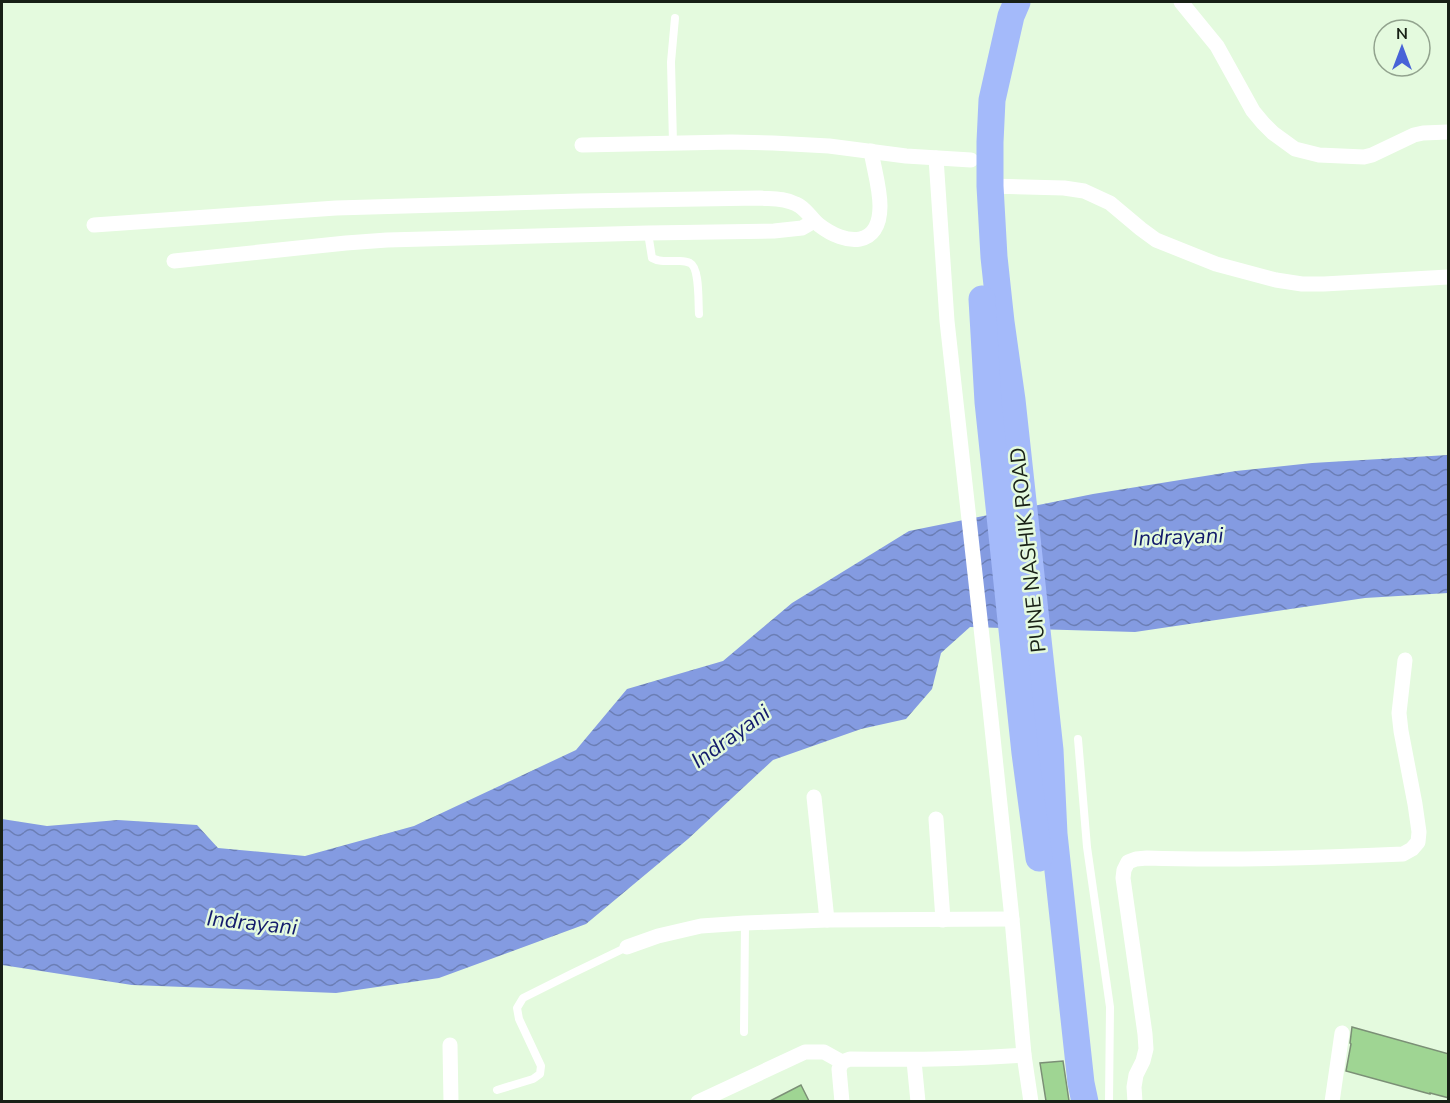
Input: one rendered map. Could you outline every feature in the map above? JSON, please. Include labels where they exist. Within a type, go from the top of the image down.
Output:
[{"type":"highway","name":"PUNE NASHIK ROAD","points":[[998,2],[975,97],[971,160],[1000,401],[1037,752],[1054,834],[1084,1101]]},
{"type":"highway","name":"PUNE NASHIK ROAD","points":[[1000,401],[1001,322],[994,257],[990,142],[992,100],[1011,16],[1017,2]]},
{"type":"highway","name":"PUNE NASHIK ROAD","points":[[1037,752],[1036,836],[1065,1101]]},
{"type":"street","points":[[1181,2],[1191,11],[1217,45],[1253,111],[1273,133],[1295,149],[1319,155],[1364,157],[1414,135],[1449,132]]},
{"type":"street","points":[[582,145],[731,142],[784,144],[830,146],[906,156],[971,160]]},
{"type":"street","points":[[93,225],[336,208],[544,201],[760,198],[794,202],[830,232],[852,240],[865,238],[874,232],[879,222],[880,205],[872,152]]},
{"type":"street","points":[[936,158],[947,321],[990,708],[1024,1055],[1031,1101]]},
{"type":"street","points":[[990,186],[1064,188],[1084,191],[1110,203],[1156,240],[1216,264],[1276,280],[1302,284],[1324,284],[1449,277]]},
{"type":"street","points":[[174,261],[387,240],[783,230],[802,228],[810,224],[812,219]]},
{"type":"street","points":[[1136,1101],[1134,1087],[1136,1075],[1146,1049],[1123,878],[1128,862],[1147,858],[1263,860],[1321,858],[1403,854],[1413,849],[1418,842],[1419,832],[1399,713],[1405,660]]},
{"type":"street","points":[[814,797],[827,920]]},
{"type":"street","points":[[936,819],[943,920]]},
{"type":"street","points":[[627,947],[658,936],[701,926],[745,922],[1012,919]]},
{"type":"street","points":[[1332,1101],[1341,1033]]},
{"type":"street","points":[[450,1045],[451,1101]]},
{"type":"street","points":[[698,1101],[805,1052],[824,1052],[842,1062],[850,1059],[914,1061],[1024,1055]]},
{"type":"street","points":[[914,1061],[918,1101]]},
{"type":"street","points":[[842,1062],[840,1069],[842,1101]]},
{"type":"lane","points":[[673,143],[671,62],[675,18]]},
{"type":"lane","points":[[648,232],[652,258],[657,261],[691,263],[697,277],[699,314]]},
{"type":"lane","points":[[1078,739],[1087,847],[1110,1007],[1109,1101]]},
{"type":"lane","points":[[744,1032],[745,922]]},
{"type":"lane","points":[[497,1090],[533,1079],[540,1074],[541,1066],[519,1019],[518,1008],[523,998],[627,947]]},
{"type":"water","name":"Indrayani","points":[[1448,455],[1448,593],[1365,598],[1135,632],[970,627],[941,653],[932,689],[906,719],[861,729],[773,760],[688,839],[586,924],[439,978],[336,993],[132,985],[2,965],[2,819],[47,826],[118,820],[197,825],[218,848],[305,856],[414,826],[576,750],[627,689],[723,661],[792,603],[909,531],[1093,494],[1236,471],[1312,463]]},
{"type":"building","points":[[1352,1027],[1449,1054],[1449,1098],[1346,1071]]},
{"type":"building","points":[[1063,1061],[1069,1101],[1046,1101],[1040,1063]]},
{"type":"building","points":[[801,1085],[809,1101],[770,1101]]}]
